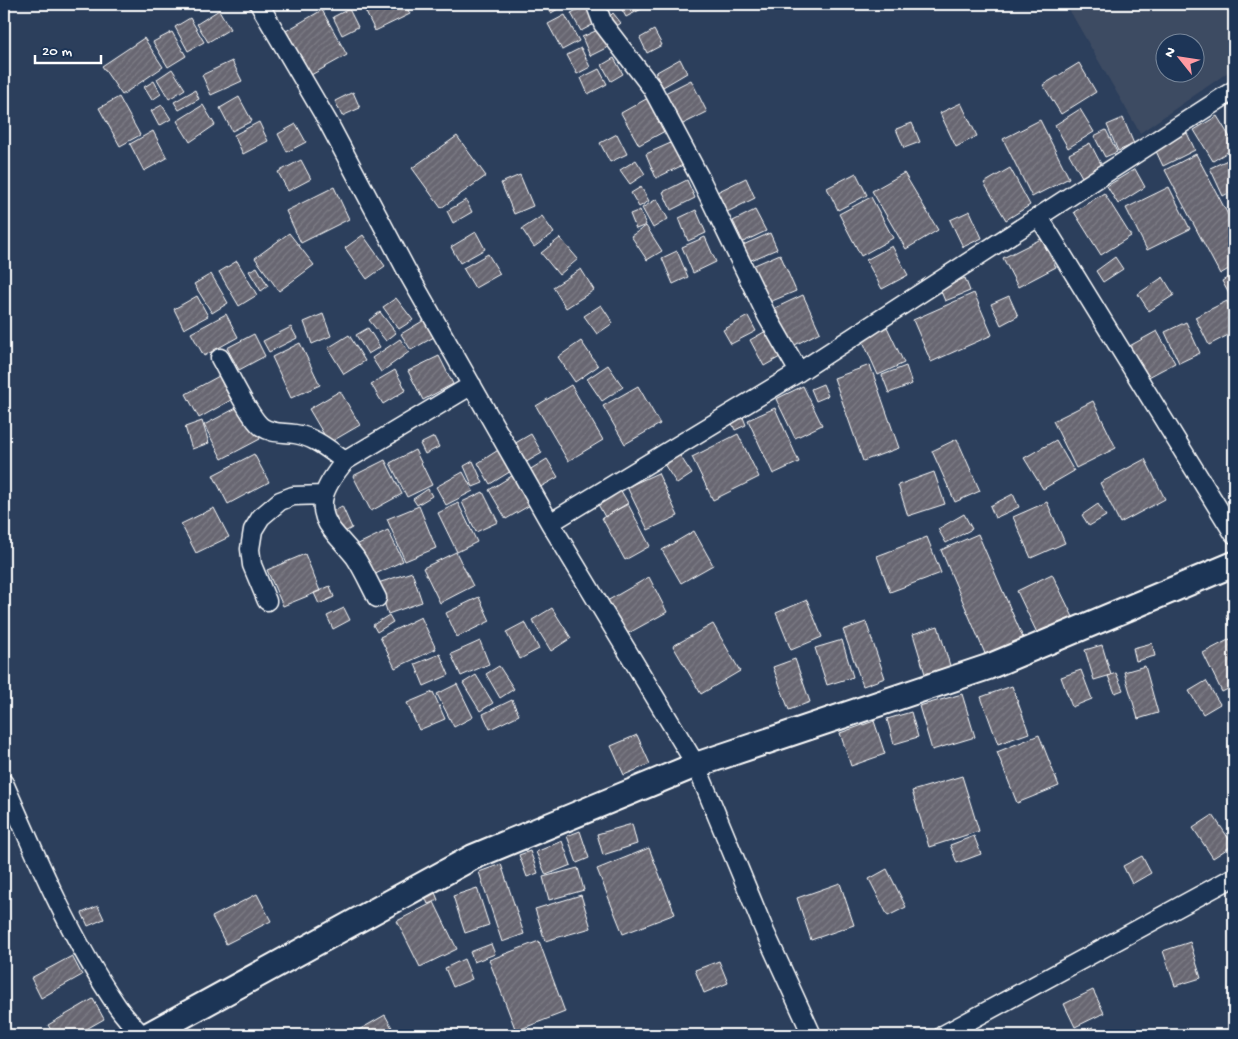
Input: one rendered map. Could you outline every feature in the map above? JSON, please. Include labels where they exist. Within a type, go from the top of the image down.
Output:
[{"type":"street","points":[[258,4],[328,122],[409,275],[550,522],[696,766],[765,932],[812,1035]]},
{"type":"street","points":[[597,8],[603,24],[652,88],[704,186],[767,316],[800,372]]},
{"type":"street","points":[[550,522],[800,372],[1234,90]]},
{"type":"street","points":[[1039,217],[1234,534]]},
{"type":"street","points":[[220,358],[241,398],[259,426],[268,431],[297,434],[316,440],[345,461]]},
{"type":"street","points":[[377,598],[355,558],[331,528],[324,513],[324,495],[330,480],[345,461],[472,385]]},
{"type":"street","points":[[267,601],[252,565],[250,549],[253,530],[261,517],[280,501],[293,496],[324,495]]},
{"type":"street","points":[[148,1035],[473,857],[696,766],[988,667],[1234,564]]},
{"type":"street","points":[[4,783],[36,858],[77,941],[118,1007],[142,1035]]},
{"type":"street","points":[[943,1035],[1234,877]]},
{"type":"shaded area","points":[[1066,4],[1234,4],[1234,68],[1140,133]]},
{"type":"building","points":[[362,4],[405,4],[410,14],[375,31]]},
{"type":"building","points":[[546,4],[567,4],[551,13]]},
{"type":"building","points":[[588,4],[598,22],[581,31],[571,13]]},
{"type":"building","points":[[630,4],[651,4],[626,17],[621,8]]},
{"type":"building","points":[[349,9],[358,27],[342,35],[333,17]]},
{"type":"building","points":[[219,10],[230,29],[208,42],[197,24]]},
{"type":"building","points":[[322,10],[347,55],[311,75],[286,31]]},
{"type":"building","points":[[613,13],[621,23],[614,28],[607,19]]},
{"type":"building","points":[[565,15],[579,41],[562,50],[548,24]]},
{"type":"building","points":[[190,18],[204,42],[188,51],[175,27]]},
{"type":"building","points":[[600,29],[608,47],[590,56],[582,37]]},
{"type":"building","points":[[654,30],[662,45],[647,53],[640,38]]},
{"type":"building","points":[[172,32],[186,56],[168,67],[153,42]]},
{"type":"building","points":[[144,38],[163,67],[122,95],[102,66]]},
{"type":"building","points":[[581,48],[590,67],[577,74],[567,55]]},
{"type":"building","points":[[614,58],[623,74],[611,81],[602,65]]},
{"type":"building","points":[[680,59],[687,73],[663,87],[655,73]]},
{"type":"building","points":[[232,61],[242,81],[211,95],[202,75]]},
{"type":"building","points":[[1079,63],[1096,92],[1061,114],[1043,85]]},
{"type":"building","points":[[172,69],[185,89],[169,99],[157,79]]},
{"type":"building","points":[[599,69],[607,84],[588,94],[581,78]]},
{"type":"building","points":[[691,80],[707,112],[681,125],[665,93]]},
{"type":"building","points":[[154,81],[161,94],[152,100],[144,87]]},
{"type":"building","points":[[195,90],[199,99],[179,110],[174,102]]},
{"type":"building","points":[[353,92],[360,108],[342,116],[335,101]]},
{"type":"building","points":[[119,97],[140,135],[120,146],[99,108]]},
{"type":"building","points":[[239,97],[252,121],[232,131],[220,108]]},
{"type":"building","points":[[648,98],[665,131],[639,145],[621,113]]},
{"type":"building","points":[[961,103],[977,136],[956,147],[940,113]]},
{"type":"building","points":[[162,105],[171,119],[159,126],[151,111]]},
{"type":"building","points":[[203,105],[215,125],[190,142],[177,121]]},
{"type":"building","points":[[1080,109],[1094,132],[1068,148],[1055,125]]},
{"type":"building","points":[[1217,116],[1234,144],[1234,148],[1213,161],[1194,130]]},
{"type":"building","points":[[1123,118],[1134,144],[1118,151],[1107,125]]},
{"type":"building","points":[[1040,120],[1069,178],[1032,197],[1003,139]]},
{"type":"building","points":[[259,122],[268,141],[243,154],[234,135]]},
{"type":"building","points":[[912,123],[920,142],[904,148],[896,129]]},
{"type":"building","points":[[296,124],[306,142],[287,152],[278,134]]},
{"type":"building","points":[[1106,130],[1117,152],[1105,157],[1094,136]]},
{"type":"building","points":[[153,131],[167,158],[144,171],[130,144]]},
{"type":"building","points":[[1187,133],[1195,150],[1163,166],[1155,149]]},
{"type":"building","points":[[617,134],[627,154],[610,162],[600,143]]},
{"type":"building","points":[[457,136],[486,176],[441,208],[412,168]]},
{"type":"building","points":[[673,142],[683,165],[656,178],[646,154]]},
{"type":"building","points":[[1090,143],[1102,166],[1082,177],[1069,154]]},
{"type":"building","points":[[1196,154],[1234,226],[1234,266],[1220,274],[1165,170]]},
{"type":"building","points":[[1234,157],[1234,190],[1223,196],[1210,168]]},
{"type":"building","points":[[301,160],[311,179],[288,191],[278,172]]},
{"type":"building","points":[[636,160],[645,174],[630,184],[620,170]]},
{"type":"building","points":[[1010,168],[1030,205],[1006,220],[984,183]]},
{"type":"building","points":[[1135,169],[1145,187],[1118,204],[1107,186]]},
{"type":"building","points":[[856,173],[867,195],[838,210],[827,188]]},
{"type":"building","points":[[904,173],[938,230],[906,249],[872,191]]},
{"type":"building","points":[[520,175],[533,206],[514,214],[501,183]]},
{"type":"building","points":[[746,178],[755,198],[727,212],[717,192]]},
{"type":"building","points":[[687,180],[695,198],[671,210],[663,192]]},
{"type":"building","points":[[334,187],[349,219],[301,243],[286,211]]},
{"type":"building","points":[[641,187],[649,201],[639,207],[631,193]]},
{"type":"building","points":[[1169,187],[1190,229],[1147,250],[1126,208]]},
{"type":"building","points":[[1104,193],[1131,236],[1101,255],[1074,212]]},
{"type":"building","points":[[871,197],[893,238],[861,256],[839,214]]},
{"type":"building","points":[[657,199],[668,219],[653,228],[642,208]]},
{"type":"building","points":[[466,200],[472,212],[453,223],[447,211]]},
{"type":"building","points":[[640,210],[646,225],[636,229],[630,214]]},
{"type":"building","points":[[696,210],[706,233],[688,241],[679,218]]},
{"type":"building","points":[[755,210],[766,231],[743,242],[733,221]]},
{"type":"building","points":[[970,211],[982,238],[963,247],[950,220]]},
{"type":"building","points":[[542,216],[554,233],[534,247],[522,229]]},
{"type":"building","points":[[646,226],[662,251],[647,260],[631,236]]},
{"type":"building","points":[[476,232],[485,249],[460,263],[451,247]]},
{"type":"building","points":[[289,233],[314,265],[279,291],[255,258]]},
{"type":"building","points":[[770,233],[777,249],[749,261],[743,245]]},
{"type":"building","points":[[363,235],[385,266],[367,279],[345,248]]},
{"type":"building","points":[[705,237],[716,262],[693,273],[682,247]]},
{"type":"building","points":[[560,238],[578,259],[559,275],[541,253]]},
{"type":"building","points":[[1041,239],[1056,267],[1018,287],[1003,258]]},
{"type":"building","points":[[892,246],[908,275],[882,289],[866,260]]},
{"type":"building","points":[[677,251],[688,277],[673,284],[662,258]]},
{"type":"building","points":[[488,254],[500,274],[475,288],[463,268]]},
{"type":"building","points":[[780,254],[796,291],[765,304],[750,267]]},
{"type":"building","points":[[1115,257],[1123,269],[1103,282],[1096,271]]},
{"type":"building","points":[[237,261],[257,295],[239,306],[219,272]]},
{"type":"building","points":[[257,267],[268,286],[261,291],[249,271]]},
{"type":"building","points":[[581,269],[594,290],[566,308],[553,287]]},
{"type":"building","points":[[211,274],[228,303],[212,313],[194,284]]},
{"type":"building","points":[[1234,274],[1234,303],[1222,281]]},
{"type":"building","points":[[1163,277],[1174,295],[1149,311],[1138,294]]},
{"type":"building","points":[[965,278],[970,291],[945,301],[940,289]]},
{"type":"building","points":[[974,293],[992,335],[931,362],[913,320]]},
{"type":"building","points":[[803,295],[820,332],[793,346],[775,308]]},
{"type":"building","points":[[197,296],[208,316],[184,329],[174,309]]},
{"type":"building","points":[[1009,296],[1018,316],[1001,325],[991,304]]},
{"type":"building","points":[[396,298],[413,320],[399,329],[383,307]]},
{"type":"building","points":[[1227,301],[1234,315],[1234,332],[1209,345],[1195,317]]},
{"type":"building","points":[[601,305],[613,323],[597,334],[584,316]]},
{"type":"building","points":[[380,312],[396,333],[386,341],[369,320]]},
{"type":"building","points":[[226,314],[238,337],[204,356],[191,333]]},
{"type":"building","points":[[323,314],[331,336],[312,344],[304,322]]},
{"type":"building","points":[[431,316],[441,333],[411,350],[401,334]]},
{"type":"building","points":[[748,316],[756,331],[731,344],[723,330]]},
{"type":"building","points":[[1186,322],[1200,353],[1179,363],[1165,332]]},
{"type":"building","points":[[291,327],[297,338],[269,352],[263,341]]},
{"type":"building","points":[[887,327],[904,363],[878,375],[862,339]]},
{"type":"building","points":[[368,328],[380,347],[368,354],[356,335]]},
{"type":"building","points":[[766,331],[780,357],[764,366],[750,340]]},
{"type":"building","points":[[1157,331],[1175,363],[1141,381],[1124,349]]},
{"type":"building","points":[[254,334],[265,356],[239,370],[227,348]]},
{"type":"building","points":[[349,335],[365,361],[344,374],[328,348]]},
{"type":"building","points":[[400,339],[409,352],[381,372],[372,358]]},
{"type":"building","points":[[581,341],[598,366],[575,382],[558,357]]},
{"type":"building","points":[[300,343],[320,385],[291,398],[272,357]]},
{"type":"building","points":[[439,356],[453,384],[423,400],[408,371]]},
{"type":"building","points":[[608,365],[623,387],[602,401],[587,379]]},
{"type":"building","points":[[870,365],[899,448],[863,461],[834,378]]},
{"type":"building","points":[[906,366],[912,384],[889,393],[882,375]]},
{"type":"building","points":[[395,370],[406,390],[383,404],[371,384]]},
{"type":"building","points":[[219,376],[231,400],[199,418],[186,394]]},
{"type":"building","points":[[823,384],[828,396],[816,401],[811,389]]},
{"type":"building","points":[[571,385],[603,440],[568,461],[536,406]]},
{"type":"building","points":[[638,386],[660,424],[625,444],[603,406]]},
{"type":"building","points":[[803,386],[822,425],[795,438],[776,399]]},
{"type":"building","points":[[340,391],[360,425],[329,443],[309,409]]},
{"type":"building","points":[[1093,401],[1116,448],[1076,468],[1053,421]]},
{"type":"building","points":[[242,405],[260,439],[222,459],[204,425]]},
{"type":"building","points":[[775,408],[799,462],[773,474],[748,420]]},
{"type":"building","points":[[741,412],[746,425],[735,430],[729,417]]},
{"type":"building","points":[[202,421],[209,443],[192,449],[185,427]]},
{"type":"building","points":[[531,434],[542,453],[523,464],[512,445]]},
{"type":"building","points":[[738,434],[759,477],[713,500],[692,457]]},
{"type":"building","points":[[434,437],[439,447],[425,454],[420,444]]},
{"type":"building","points":[[957,439],[980,491],[955,502],[932,451]]},
{"type":"building","points":[[1056,440],[1074,471],[1043,489],[1024,458]]},
{"type":"building","points":[[503,447],[516,468],[490,484],[478,463]]},
{"type":"building","points":[[415,450],[432,485],[407,497],[390,463]]},
{"type":"building","points":[[677,451],[692,474],[677,484],[662,461]]},
{"type":"building","points":[[254,454],[269,482],[228,504],[213,475]]},
{"type":"building","points":[[547,459],[558,477],[537,489],[526,472]]},
{"type":"building","points":[[1145,459],[1165,499],[1120,523],[1100,483]]},
{"type":"building","points":[[385,460],[402,494],[371,511],[353,476]]},
{"type":"building","points":[[473,461],[483,483],[473,487],[464,466]]},
{"type":"building","points":[[463,472],[473,491],[446,505],[436,487]]},
{"type":"building","points":[[934,472],[945,504],[908,516],[898,485]]},
{"type":"building","points":[[658,473],[678,516],[648,530],[627,487]]},
{"type":"building","points":[[515,474],[532,504],[506,519],[489,490]]},
{"type":"building","points":[[617,484],[628,503],[605,517],[594,497]]},
{"type":"building","points":[[428,489],[432,496],[417,505],[413,499]]},
{"type":"building","points":[[483,492],[498,522],[476,532],[462,502]]},
{"type":"building","points":[[1013,494],[1019,507],[995,518],[990,506]]},
{"type":"building","points":[[1047,502],[1065,543],[1031,558],[1013,517]]},
{"type":"building","points":[[458,503],[477,542],[457,552],[438,513]]},
{"type":"building","points":[[628,504],[650,546],[625,560],[602,518]]},
{"type":"building","points":[[1098,504],[1106,516],[1089,526],[1082,515]]},
{"type":"building","points":[[342,506],[352,528],[341,534],[331,512]]},
{"type":"building","points":[[419,506],[436,548],[405,561],[387,519]]},
{"type":"building","points":[[214,508],[229,537],[196,553],[181,524]]},
{"type":"building","points":[[964,514],[972,529],[946,543],[938,529]]},
{"type":"building","points":[[388,530],[403,561],[369,577],[354,546]]},
{"type":"building","points":[[694,531],[713,565],[681,583],[662,550]]},
{"type":"building","points":[[978,534],[1024,640],[986,656],[941,550]]},
{"type":"building","points":[[927,537],[941,573],[890,592],[877,556]]},
{"type":"building","points":[[456,552],[473,586],[440,603],[423,568]]},
{"type":"building","points":[[305,554],[320,591],[283,606],[267,570]]},
{"type":"building","points":[[412,572],[422,602],[388,614],[378,583]]},
{"type":"building","points":[[1052,574],[1074,619],[1039,637],[1017,591]]},
{"type":"building","points":[[649,577],[667,612],[625,635],[607,601]]},
{"type":"building","points":[[330,586],[334,597],[319,604],[314,593]]},
{"type":"building","points":[[479,597],[490,621],[457,637],[446,613]]},
{"type":"building","points":[[807,600],[822,637],[791,650],[776,613]]},
{"type":"building","points":[[344,608],[350,620],[333,629],[327,616]]},
{"type":"building","points":[[552,608],[571,638],[551,651],[532,620]]},
{"type":"building","points":[[1234,611],[1234,631],[1226,615]]},
{"type":"building","points":[[389,615],[393,622],[377,632],[373,625]]},
{"type":"building","points":[[421,617],[436,649],[395,668],[380,637]]},
{"type":"building","points":[[525,622],[539,649],[520,659],[506,632]]},
{"type":"building","points":[[866,622],[885,678],[863,686],[843,630]]},
{"type":"building","points":[[713,624],[740,671],[701,694],[673,646]]},
{"type":"building","points":[[938,626],[951,669],[926,677],[913,634]]},
{"type":"building","points":[[1234,637],[1234,686],[1222,692],[1203,653]]},
{"type":"building","points":[[842,640],[853,677],[827,685],[815,648]]},
{"type":"building","points":[[480,641],[489,664],[461,676],[451,654]]},
{"type":"building","points":[[1152,643],[1155,656],[1136,661],[1133,648]]},
{"type":"building","points":[[1102,645],[1111,675],[1094,680],[1085,650]]},
{"type":"building","points":[[440,654],[449,675],[424,686],[415,664]]},
{"type":"building","points":[[795,659],[810,702],[789,710],[773,667]]},
{"type":"building","points":[[499,666],[514,689],[500,698],[486,674]]},
{"type":"building","points":[[1145,666],[1158,713],[1138,719],[1124,672]]},
{"type":"building","points":[[1081,670],[1092,699],[1072,707],[1061,677]]},
{"type":"building","points":[[1116,673],[1123,690],[1115,693],[1108,676]]},
{"type":"building","points":[[476,675],[493,703],[480,711],[463,683]]},
{"type":"building","points":[[1206,681],[1220,704],[1203,714],[1189,691]]},
{"type":"building","points":[[457,684],[473,717],[454,727],[437,694]]},
{"type":"building","points":[[1012,686],[1029,733],[998,744],[981,697]]},
{"type":"building","points":[[433,692],[445,719],[419,730],[407,703]]},
{"type":"building","points":[[962,694],[975,737],[932,750],[919,706]]},
{"type":"building","points":[[512,700],[519,715],[490,729],[483,714]]},
{"type":"building","points":[[911,712],[918,737],[894,744],[887,719]]},
{"type":"building","points":[[874,721],[885,754],[851,766],[840,733]]},
{"type":"building","points":[[637,735],[650,764],[624,775],[611,746]]},
{"type":"building","points":[[1039,735],[1059,786],[1017,803],[997,752]]},
{"type":"building","points":[[962,776],[979,831],[929,847],[912,791]]},
{"type":"building","points":[[1213,815],[1233,845],[1213,858],[1193,828]]},
{"type":"building","points":[[632,824],[637,844],[603,855],[597,834]]},
{"type":"building","points":[[580,831],[589,858],[577,863],[567,836]]},
{"type":"building","points":[[974,836],[981,854],[957,863],[950,845]]},
{"type":"building","points":[[562,841],[571,865],[546,875],[536,852]]},
{"type":"building","points":[[649,848],[675,914],[623,934],[597,869]]},
{"type":"building","points":[[530,851],[538,873],[527,877],[519,855]]},
{"type":"building","points":[[1142,856],[1151,873],[1132,884],[1123,866]]},
{"type":"building","points":[[501,864],[524,934],[502,942],[479,872]]},
{"type":"building","points":[[578,868],[584,890],[549,900],[543,877]]},
{"type":"building","points":[[887,869],[906,907],[888,916],[869,879]]},
{"type":"building","points":[[840,883],[854,925],[811,940],[797,898]]},
{"type":"building","points":[[432,885],[438,900],[428,904],[422,890]]},
{"type":"building","points":[[477,888],[489,925],[465,933],[453,896]]},
{"type":"building","points":[[257,894],[271,921],[226,944],[212,917]]},
{"type":"building","points":[[581,895],[591,928],[545,941],[535,909]]},
{"type":"building","points":[[434,902],[457,949],[420,967],[397,921]]},
{"type":"building","points":[[98,906],[104,919],[88,926],[82,913]]},
{"type":"building","points":[[539,941],[565,1012],[516,1031],[489,960]]},
{"type":"building","points":[[1190,942],[1201,978],[1175,986],[1163,951]]},
{"type":"building","points":[[491,944],[495,954],[474,962],[470,952]]},
{"type":"building","points":[[72,956],[82,975],[41,998],[31,978]]},
{"type":"building","points":[[464,959],[472,979],[453,987],[445,968]]},
{"type":"building","points":[[719,961],[728,983],[704,993],[695,970]]},
{"type":"building","points":[[1093,990],[1104,1013],[1075,1027],[1064,1004]]},
{"type":"building","points":[[93,999],[104,1019],[76,1035],[54,1035],[48,1025]]},
{"type":"building","points":[[385,1015],[396,1035],[359,1035],[357,1031]]},
{"type":"building","points":[[1093,1027],[1096,1035],[1071,1035]]}]
